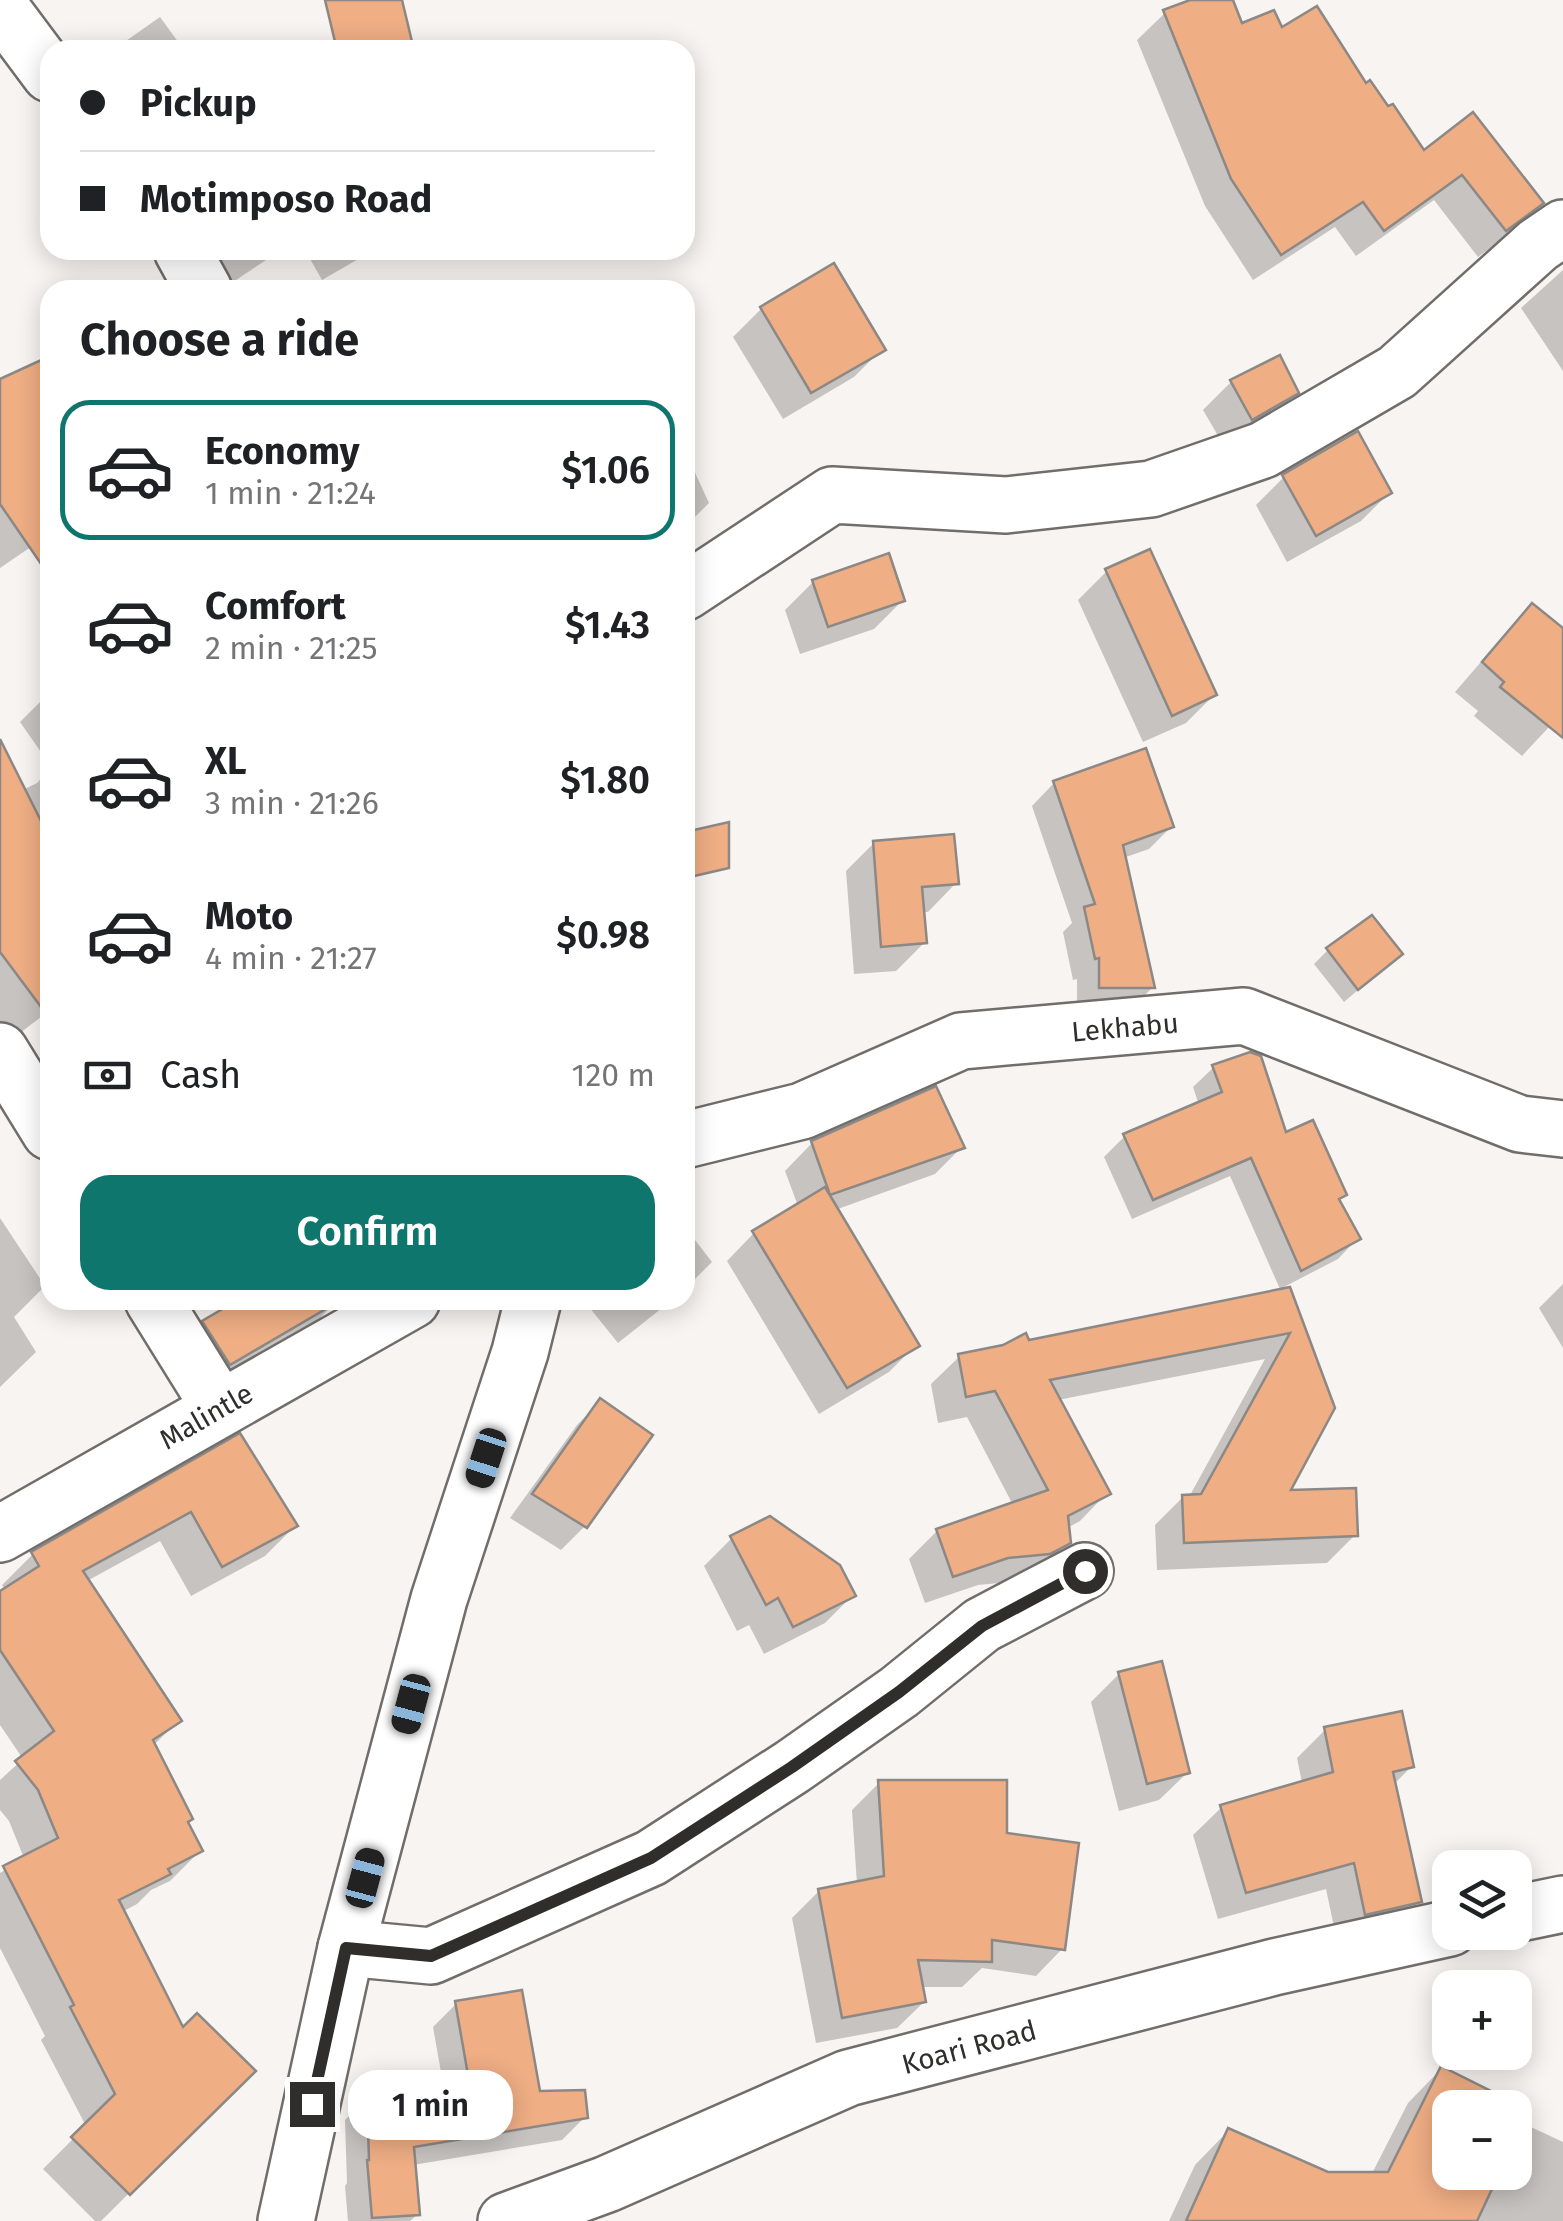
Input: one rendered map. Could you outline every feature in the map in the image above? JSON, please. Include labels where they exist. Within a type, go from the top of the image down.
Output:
[{"type":"street","points":[[0,8],[40,61]]},
{"type":"street","points":[[695,585],[832,495],[1024,503],[1151,489],[1264,450],[1397,372],[1538,245],[1563,228]]},
{"type":"street","name":"Lekhabu","points":[[695,1138],[802,1111],[961,1041],[1244,1016],[1520,1124],[1563,1129]]},
{"type":"street","points":[[0,1050],[40,1116]]},
{"type":"street","points":[[159,1310],[220,1408]]},
{"type":"street","name":"Malintle","points":[[0,1534],[394,1310]]},
{"type":"street","points":[[286,2221],[346,1948],[439,1599],[530,1310]]},
{"type":"street","points":[[346,1948],[431,1956],[651,1858],[792,1767],[899,1692],[982,1626],[1085,1571]]},
{"type":"street","points":[[1532,1910],[1563,1904]]},
{"type":"street","name":"Koari Road","points":[[506,2221],[607,2184],[848,2078],[1274,1968],[1432,1932]]},
{"type":"building","points":[[325,0],[402,0],[412,40],[335,40]]},
{"type":"building","points":[[1190,0],[1233,0],[1242,23],[1274,10],[1282,27],[1317,6],[1366,83],[1370,80],[1388,106],[1393,104],[1424,150],[1473,112],[1544,203],[1506,231],[1462,175],[1384,231],[1363,202],[1281,255],[1231,179],[1163,10]]},
{"type":"building","points":[[834,263],[886,350],[811,393],[760,307]]},
{"type":"building","points":[[1280,355],[1299,393],[1252,420],[1230,380]]},
{"type":"building","points":[[40,361],[40,562],[0,504],[0,379]]},
{"type":"building","points":[[1358,431],[1392,493],[1316,536],[1282,475]]},
{"type":"building","points":[[1150,549],[1217,695],[1172,716],[1105,569]]},
{"type":"building","points":[[889,553],[905,601],[828,627],[812,580]]},
{"type":"building","points":[[1532,603],[1563,628],[1563,738],[1500,687],[1504,682],[1482,662]]},
{"type":"building","points":[[0,739],[40,819],[40,1006],[0,952]]},
{"type":"building","points":[[1146,748],[1174,827],[1123,845],[1155,988],[1099,988],[1099,958],[1095,959],[1084,907],[1095,904],[1053,781]]},
{"type":"building","points":[[729,822],[729,868],[695,876],[695,830]]},
{"type":"building","points":[[954,834],[959,884],[922,887],[927,943],[881,947],[873,841]]},
{"type":"building","points":[[1372,915],[1403,954],[1358,990],[1326,948]]},
{"type":"building","points":[[1250,1052],[1261,1056],[1286,1132],[1313,1120],[1347,1195],[1339,1199],[1361,1239],[1301,1271],[1251,1158],[1153,1200],[1123,1134],[1222,1092],[1212,1065]]},
{"type":"building","points":[[936,1086],[965,1148],[830,1195],[811,1141]]},
{"type":"building","points":[[825,1187],[920,1346],[847,1388],[752,1231]]},
{"type":"building","points":[[1290,1287],[1335,1408],[1291,1490],[1356,1488],[1358,1536],[1184,1543],[1182,1495],[1201,1494],[1290,1333],[1050,1380],[1111,1494],[1068,1516],[1071,1543],[1050,1554],[1008,1558],[953,1577],[936,1529],[1048,1490],[995,1391],[966,1397],[958,1354],[1003,1345],[1026,1333],[1029,1340]]},
{"type":"building","points":[[221,1310],[324,1310],[230,1365],[202,1321]]},
{"type":"building","points":[[600,1398],[653,1435],[587,1528],[532,1494]]},
{"type":"building","points":[[240,1433],[298,1526],[222,1567],[191,1512],[83,1571],[182,1721],[153,1740],[193,1819],[188,1822],[203,1851],[168,1869],[171,1874],[119,1900],[183,2027],[197,2013],[256,2071],[130,2195],[71,2137],[115,2094],[3,1866],[58,1838],[38,1790],[15,1761],[54,1731],[0,1650],[0,1591],[39,1566],[31,1552]]},
{"type":"building","points":[[770,1516],[840,1565],[856,1596],[793,1627],[778,1598],[766,1605],[730,1536]]},
{"type":"building","points":[[1162,1661],[1190,1773],[1147,1784],[1118,1672]]},
{"type":"building","points":[[1402,1711],[1414,1767],[1393,1772],[1422,1902],[1365,1915],[1354,1863],[1246,1893],[1220,1805],[1333,1772],[1324,1727]]},
{"type":"building","points":[[878,1780],[1007,1780],[1007,1833],[1079,1843],[1065,1950],[992,1940],[992,1962],[918,1960],[926,2002],[842,2018],[818,1889],[884,1876]]},
{"type":"building","points":[[522,1990],[540,2091],[585,2090],[588,2118],[414,2147],[420,2215],[372,2218],[367,2094],[471,2092],[455,2001]]},
{"type":"building","points":[[1439,2070],[1449,2070],[1489,2090],[1432,2090],[1432,2190],[1492,2190],[1477,2221],[1186,2221],[1228,2128],[1328,2172],[1388,2172]]},
{"type":"route","points":[[312,2104],[346,1948],[431,1956],[651,1858],[792,1767],[899,1692],[982,1626],[1085,1571]]}]
